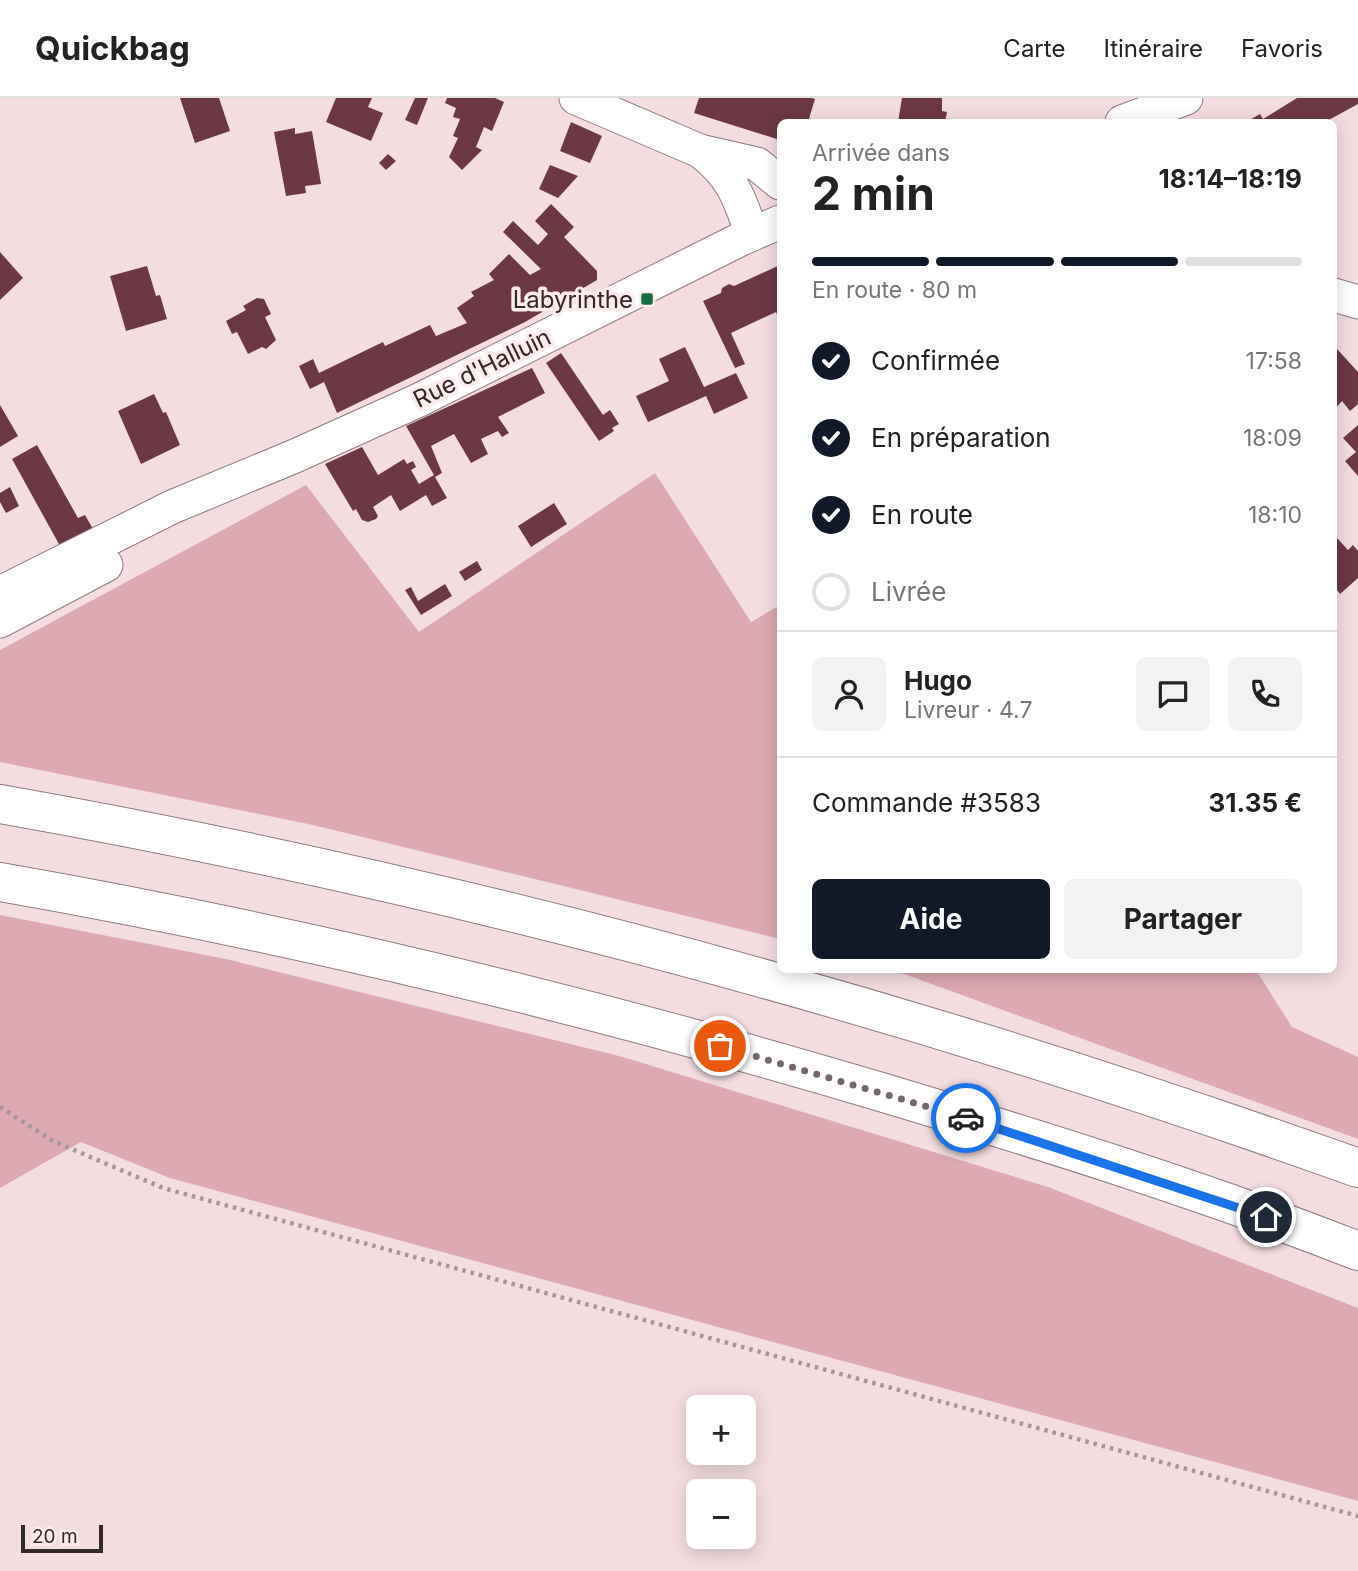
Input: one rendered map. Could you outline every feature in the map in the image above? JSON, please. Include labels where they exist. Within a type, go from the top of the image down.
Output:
[{"type":"highway","points":[[0,804],[240,850],[478,903],[622,939],[1006,1049],[1205,1114],[1358,1168]]},
{"type":"highway","points":[[0,883],[80,896],[304,943],[616,1018],[987,1124],[1189,1190],[1358,1251]]},
{"type":"main road","points":[[576,98],[700,151],[757,164],[777,181]]},
{"type":"main road","points":[[1130,119],[1186,98]]},
{"type":"main road","points":[[700,151],[718,165],[766,228]]},
{"type":"main road","name":"Rue d'Halluin","points":[[0,593],[172,507],[417,401],[766,228]]},
{"type":"main road","points":[[1337,296],[1358,302]]},
{"type":"main road","name":"Rue d'Halluin","points":[[0,621],[125,555],[295,456]]},
{"type":"path","points":[[0,1107],[53,1141],[163,1188],[1358,1516]]},
{"type":"shaded area","points":[[655,473],[751,622],[777,607],[777,938],[313,825],[0,762],[0,650],[306,485],[419,632]]},
{"type":"shaded area","points":[[0,915],[226,959],[623,1057],[1048,1187],[1358,1308],[1358,1501],[170,1178],[81,1142],[0,1188]]},
{"type":"shaded area","points":[[901,973],[1258,973],[1292,1027],[1358,1057],[1358,1139]]},
{"type":"building","points":[[180,98],[219,98],[230,131],[195,143]]},
{"type":"building","points":[[336,98],[372,98],[368,107],[383,113],[371,141],[326,122]]},
{"type":"building","points":[[415,98],[428,98],[417,125],[405,120]]},
{"type":"building","points":[[447,98],[495,98],[504,102],[492,131],[484,127],[476,147],[482,150],[462,170],[449,157],[458,138],[453,136],[460,119],[453,117],[456,108],[445,103]]},
{"type":"building","points":[[699,98],[815,99],[809,119],[777,119],[777,139],[694,113]]},
{"type":"building","points":[[902,98],[942,98],[942,111],[947,112],[946,119],[898,119]]},
{"type":"building","points":[[1297,98],[1358,98],[1358,104],[1330,119],[1263,119]]},
{"type":"building","points":[[571,122],[602,136],[590,163],[560,151]]},
{"type":"building","points":[[295,128],[295,134],[312,131],[321,184],[305,186],[306,193],[286,196],[274,132]]},
{"type":"building","points":[[388,154],[396,161],[386,170],[379,163]]},
{"type":"building","points":[[550,165],[578,176],[558,198],[539,189]]},
{"type":"building","points":[[551,204],[574,227],[564,237],[597,271],[597,280],[525,322],[337,413],[324,382],[310,389],[299,366],[313,359],[319,373],[383,342],[385,346],[430,325],[436,336],[467,323],[457,308],[474,296],[471,292],[494,280],[489,274],[509,254],[530,275],[541,269],[503,232],[513,221],[538,245],[548,234],[535,221]]},
{"type":"building","points":[[0,252],[23,278],[0,300]]},
{"type":"building","points":[[147,266],[156,296],[160,295],[167,319],[126,331],[110,276]]},
{"type":"building","points":[[777,266],[777,314],[776,312],[731,333],[745,364],[735,368],[703,301],[721,293],[722,288],[729,284],[734,286]]},
{"type":"building","points":[[257,298],[264,299],[271,314],[265,317],[276,340],[266,349],[262,347],[248,354],[237,332],[232,334],[226,321],[246,310],[243,306]]},
{"type":"building","points":[[685,347],[704,387],[736,373],[748,398],[714,414],[706,396],[648,422],[636,396],[669,381],[659,359]]},
{"type":"building","points":[[1337,349],[1358,372],[1358,404],[1350,411],[1342,401],[1337,407]]},
{"type":"building","points":[[561,353],[603,415],[610,410],[619,424],[599,441],[546,363]]},
{"type":"building","points":[[532,368],[545,393],[498,417],[509,433],[502,437],[498,431],[481,439],[488,454],[471,463],[454,434],[431,446],[442,473],[435,477],[447,498],[432,506],[426,495],[400,511],[391,495],[373,507],[378,516],[368,522],[362,520],[356,509],[353,511],[325,464],[362,447],[378,475],[404,459],[407,464],[413,461],[416,467],[411,470],[419,484],[434,475],[406,426]]},
{"type":"building","points":[[154,394],[163,413],[166,412],[180,445],[141,464],[118,411]]},
{"type":"building","points":[[0,405],[18,436],[0,447]]},
{"type":"building","points":[[1358,425],[1358,476],[1345,461],[1356,452],[1343,438]]},
{"type":"building","points":[[37,445],[78,518],[85,515],[93,529],[60,546],[12,459]]},
{"type":"building","points":[[10,487],[19,506],[6,513],[0,502],[0,493]]},
{"type":"building","points":[[554,503],[567,524],[531,547],[518,526]]},
{"type":"building","points":[[1337,538],[1348,550],[1353,545],[1358,551],[1358,578],[1340,594],[1337,590]]},
{"type":"building","points":[[477,561],[482,570],[465,581],[459,572]]},
{"type":"building","points":[[445,584],[452,596],[421,615],[405,590],[411,587],[418,601]]},
{"type":"way so far","points":[[720,1046],[966,1118]]},
{"type":"place","name":"Labyrinthe","points":[[647,299]]},
{"type":"route","points":[[966,1118],[1266,1217]]}]
